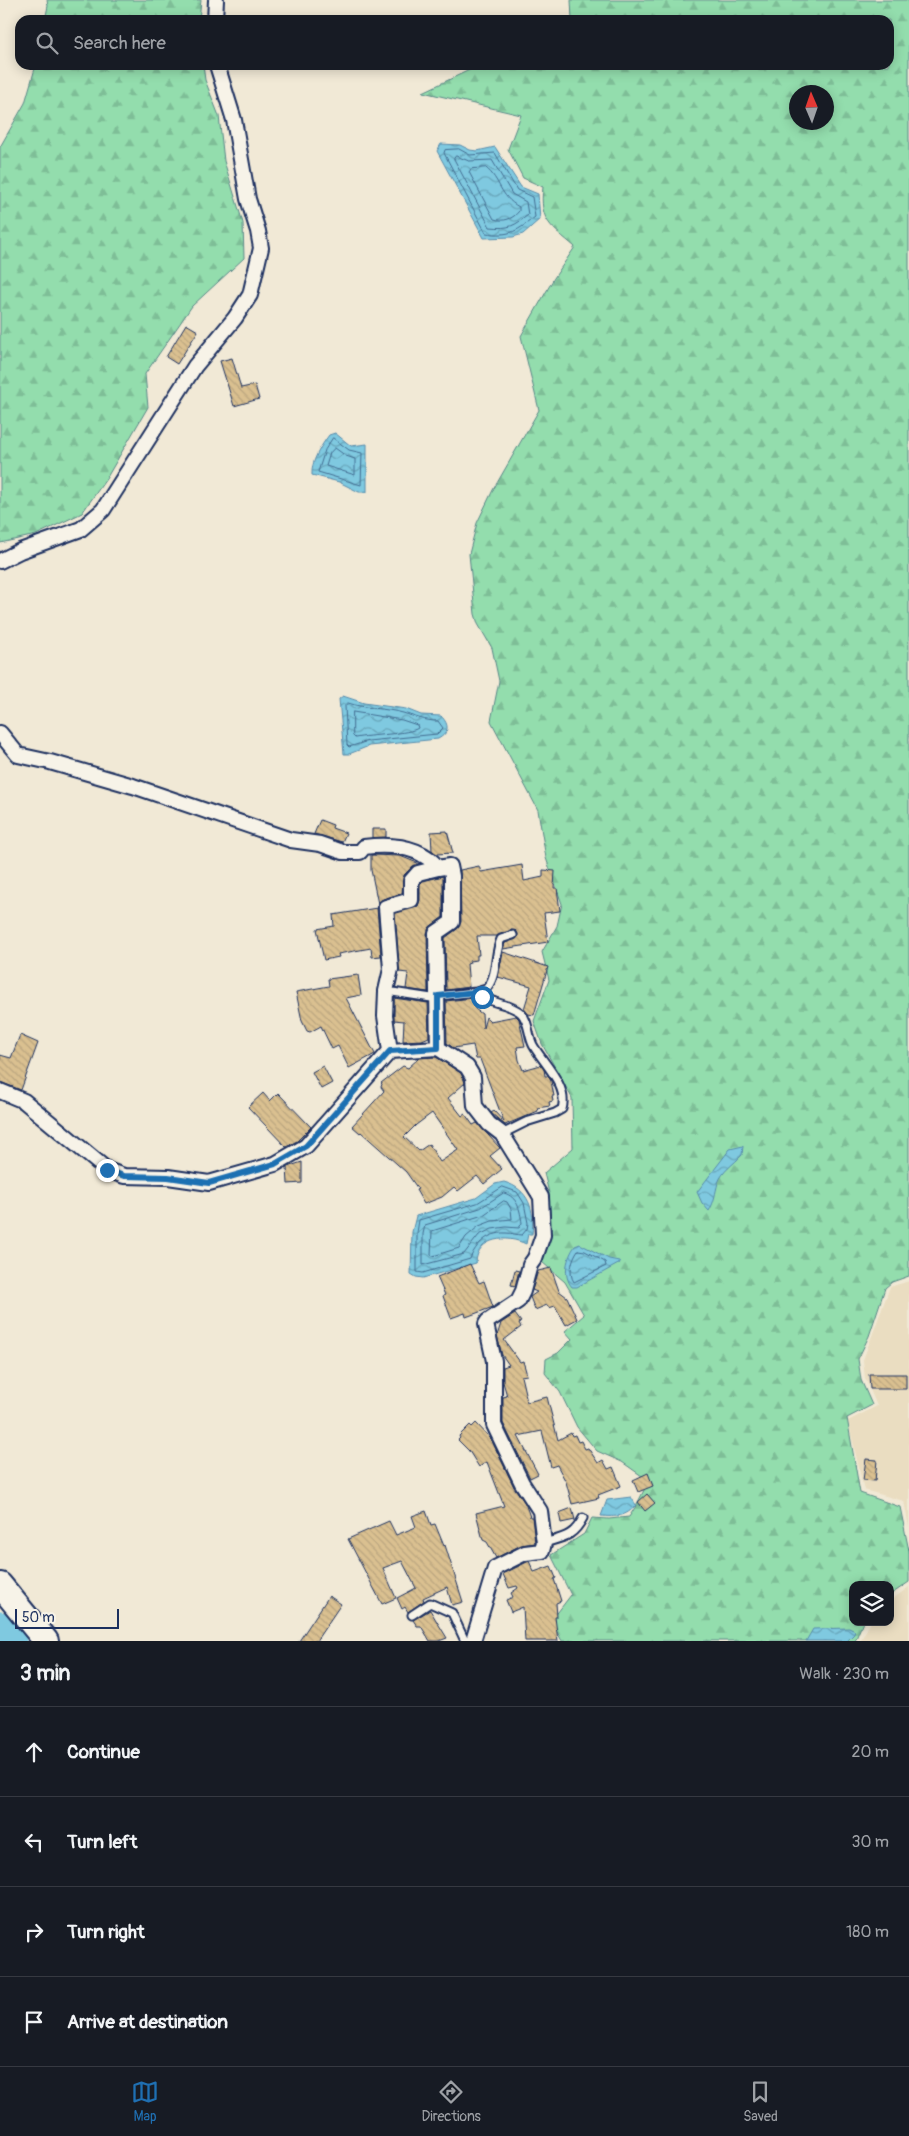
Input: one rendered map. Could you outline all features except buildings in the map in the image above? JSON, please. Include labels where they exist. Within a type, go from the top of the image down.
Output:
[{"type":"highway","points":[[0,1585],[46,1641]]},
{"type":"street","points":[[215,15],[216,0]]},
{"type":"street","points":[[2,559],[81,529],[103,510],[195,366],[235,318],[250,295],[261,248],[248,199],[234,120],[219,70]]},
{"type":"street","points":[[0,733],[18,756],[50,762],[133,786],[291,840],[320,844],[343,852],[360,852],[364,847],[382,845],[397,846],[430,858],[438,868]]},
{"type":"street","points":[[390,1051],[385,1016],[386,991],[392,969],[386,908],[411,900],[411,881],[418,873],[450,866],[452,876],[452,922],[436,933],[438,1048]]},
{"type":"street","points":[[0,1091],[24,1101],[114,1174],[168,1177],[209,1183],[275,1164],[306,1146],[390,1051],[438,1048],[467,1067],[473,1077],[475,1106],[488,1124],[502,1134],[541,1198],[543,1235],[518,1301],[486,1324],[494,1362],[492,1412],[494,1425],[518,1475],[540,1511],[544,1543],[542,1551],[525,1553],[495,1568],[472,1641]]},
{"type":"lane","points":[[386,991],[438,998],[486,989],[489,985],[501,939],[513,934]]},
{"type":"lane","points":[[476,992],[482,997],[517,1010],[523,1015],[532,1043],[554,1074],[562,1096],[562,1109],[526,1122],[502,1134]]},
{"type":"lane","points":[[544,1543],[570,1536],[583,1518]]},
{"type":"lane","points":[[412,1615],[430,1603],[452,1613],[466,1641]]},
{"type":"shaded area","points":[[909,1281],[909,1527],[904,1501],[864,1490],[848,1421],[877,1406],[865,1378],[863,1360],[890,1287]]},
{"type":"shaded area","points":[[909,1587],[909,1641],[860,1641],[869,1626],[894,1626],[894,1598]]},
{"type":"green space","points":[[47,0],[201,0],[200,15],[46,15]]},
{"type":"green space","points":[[571,0],[909,0],[909,1276],[892,1282],[885,1288],[869,1336],[858,1359],[861,1380],[872,1405],[847,1418],[860,1493],[900,1507],[909,1551],[909,1582],[894,1592],[894,1581],[849,1581],[849,1626],[861,1626],[855,1641],[562,1641],[551,1621],[571,1595],[551,1555],[584,1534],[592,1518],[629,1517],[649,1481],[622,1462],[597,1451],[577,1427],[560,1392],[545,1373],[546,1359],[558,1353],[572,1339],[565,1331],[584,1315],[565,1282],[542,1262],[551,1234],[549,1193],[544,1173],[573,1148],[572,1098],[542,1044],[534,1021],[549,980],[542,952],[557,926],[562,904],[546,858],[538,810],[491,721],[499,681],[492,648],[478,624],[475,614],[469,554],[477,523],[493,490],[539,410],[521,336],[554,278],[575,247],[548,222],[543,208],[543,187],[523,178],[508,149],[521,115],[423,92],[469,70],[894,70],[894,15],[572,15]]},
{"type":"green space","points":[[35,70],[204,70],[205,80],[219,116],[224,161],[243,223],[244,258],[192,306],[145,374],[148,407],[106,479],[82,513],[36,535],[0,543],[0,147],[25,103]]},
{"type":"water","points":[[441,144],[460,145],[477,151],[495,147],[521,187],[538,194],[540,219],[523,234],[513,237],[484,238],[437,151]]},
{"type":"water","points":[[335,433],[351,446],[367,444],[367,492],[359,492],[339,482],[312,475],[313,464],[320,449],[329,435]]},
{"type":"water","points":[[343,696],[364,703],[406,709],[421,715],[441,716],[446,723],[447,729],[442,737],[438,739],[369,746],[349,754],[344,754],[339,699]]},
{"type":"water","points":[[743,1146],[742,1155],[725,1171],[720,1179],[709,1211],[702,1203],[697,1192],[730,1149]]},
{"type":"water","points":[[504,1182],[513,1185],[525,1195],[531,1209],[532,1234],[528,1234],[526,1244],[511,1239],[495,1240],[482,1247],[476,1263],[423,1278],[411,1274],[412,1232],[416,1216],[476,1198],[495,1184]]},
{"type":"water","points":[[580,1244],[620,1263],[577,1287],[572,1287],[567,1277],[567,1266],[572,1250]]},
{"type":"water","points":[[631,1497],[636,1505],[628,1512],[616,1516],[601,1516],[607,1500]]},
{"type":"water","points":[[849,1628],[855,1631],[847,1641],[806,1641],[813,1629]]},
{"type":"waterway","points":[[0,1624],[14,1641]]},
{"type":"route","points":[[107,1170],[124,1176],[168,1177],[209,1183],[275,1164],[306,1146],[355,1088],[390,1051],[438,1048],[438,996],[476,992],[482,997]]}]
